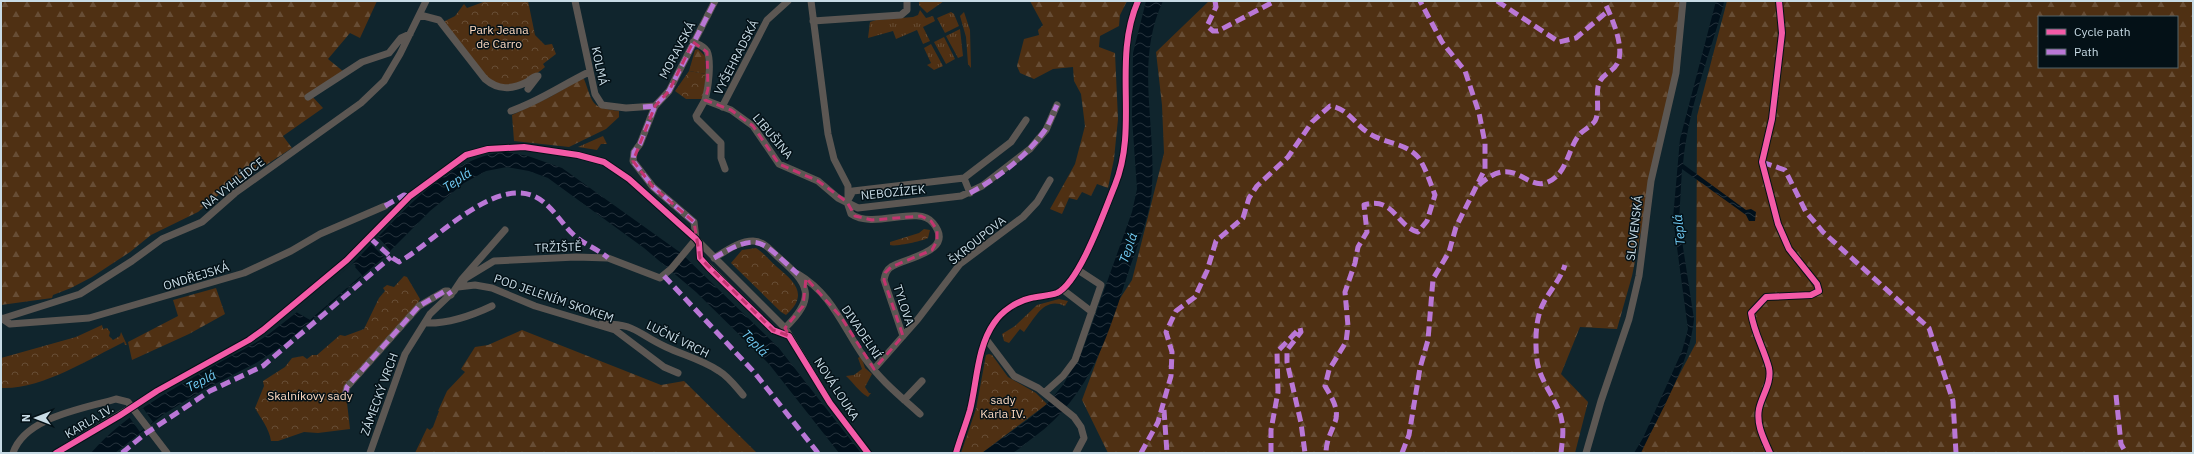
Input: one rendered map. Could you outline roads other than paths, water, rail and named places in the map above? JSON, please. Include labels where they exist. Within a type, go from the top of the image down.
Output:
[{"type":"street","name":"NA VYHLÍDCE","points":[[3,319],[80,294],[132,261],[162,239],[202,222],[235,193],[361,103],[384,81],[426,1]]},
{"type":"street","name":"KOLMÁ","points":[[575,1],[589,72],[595,94],[602,105],[626,108],[655,106]]},
{"type":"street","name":"MORAVSKÁ","points":[[698,241],[694,222],[653,187],[633,161],[634,152],[640,144],[655,106],[668,91],[715,1]]},
{"type":"street","name":"VYŠEHRADSKÁ","points":[[722,107],[767,20],[788,1]]},
{"type":"street","points":[[811,1],[828,134],[834,159],[848,186],[847,202]]},
{"type":"street","points":[[813,20],[901,15],[907,10],[907,1]]},
{"type":"street","points":[[956,453],[970,409],[986,339],[994,323],[1014,306],[1030,298],[1058,292],[1062,289],[1078,270],[1116,183],[1122,163],[1126,119],[1126,42],[1131,16],[1138,1]]},
{"type":"street","name":"SLOVENSKÁ","points":[[1586,453],[1601,401],[1629,319],[1639,276],[1651,181],[1673,92],[1679,54],[1683,1]]},
{"type":"street","points":[[420,15],[439,20],[485,79],[493,86],[505,88],[519,86],[538,76],[528,89]]},
{"type":"street","points":[[308,97],[362,62],[389,53],[402,38],[410,34]]},
{"type":"street","points":[[693,42],[703,46],[707,52],[708,89],[705,100],[696,116],[697,120],[721,143],[721,158],[725,169]]},
{"type":"street","points":[[511,110],[548,97],[569,82],[589,72]]},
{"type":"street","name":"LIBUŠINA","points":[[705,100],[740,115],[753,126],[780,164],[818,181],[838,198],[847,202]]},
{"type":"street","name":"NEBOZÍZEK","points":[[964,178],[853,191],[847,202],[858,208],[961,196],[970,193],[982,186],[1030,149],[1046,130],[1057,105]]},
{"type":"street","points":[[970,193],[964,178],[1011,142],[1026,120]]},
{"type":"street","name":"ŠKROUPOVA","points":[[903,336],[960,264],[1023,216],[1037,202],[1050,180]]},
{"type":"street","name":"TYLOVA","points":[[847,202],[851,214],[859,218],[872,220],[921,216],[931,221],[937,230],[937,241],[932,250],[891,267],[885,274],[884,280],[903,336],[874,369]]},
{"type":"street","name":"ONDŘEJSKÁ","points":[[3,319],[10,324],[83,319],[183,292],[244,273],[291,251],[320,234],[384,206]]},
{"type":"street","name":"ZÁMECKÝ VRCH","points":[[370,453],[405,354],[430,314],[451,295],[458,287],[462,279],[505,230]]},
{"type":"street","points":[[698,241],[700,258],[773,330],[789,336]]},
{"type":"street","name":"TRŽIŠTĚ","points":[[458,287],[476,272],[494,261],[597,257],[625,264],[655,278],[664,276],[672,269],[685,252],[698,241]]},
{"type":"street","name":"NOVÁ LOUKA","points":[[698,241],[785,328],[830,403],[868,453]]},
{"type":"street","name":"DIVADELNÍ","points":[[714,258],[745,242],[761,242],[798,274],[809,281],[841,317],[864,357],[874,369],[920,414]]},
{"type":"street","points":[[1044,393],[1063,376],[1074,360],[1101,285],[1078,270]]},
{"type":"street","points":[[785,328],[798,315],[805,301],[804,286],[798,274]]},
{"type":"street","name":"POD JELENÍM SKOKEM","points":[[458,287],[475,285],[492,288],[535,306],[615,330],[664,367],[678,373]]},
{"type":"street","points":[[1062,289],[1092,312]]},
{"type":"street","points":[[345,395],[347,387],[419,306],[445,291],[448,291],[451,295]]},
{"type":"street","points":[[425,323],[438,324],[475,314],[492,306]]},
{"type":"street","name":"LUČNÍ VRCH","points":[[594,324],[617,324],[632,327],[666,347],[685,353],[719,370],[743,395]]},
{"type":"street","points":[[986,339],[1014,376],[1044,393],[1074,417],[1081,427],[1084,438],[1076,453]]},
{"type":"street","points":[[904,400],[922,381]]},
{"type":"street","points":[[13,453],[20,439],[34,426],[116,399],[128,402],[167,453]]},
{"type":"street","name":"KARLA IV.","points":[[56,453],[134,410]]},
{"type":"water","name":"Teplá","points":[[1146,1],[1163,1],[1155,23],[1150,46],[1148,69],[1152,162],[1151,196],[1144,227],[1106,338],[1096,361],[1084,382],[1071,402],[1054,420],[1023,446],[1012,453],[982,453],[1047,404],[1063,385],[1082,352],[1132,212],[1137,189],[1132,118],[1133,53]]},
{"type":"water","name":"Teplá","points":[[1716,1],[1724,1],[1723,7],[1694,104],[1689,124],[1683,164],[1746,210],[1751,209],[1756,212],[1755,221],[1749,221],[1746,215],[1682,169],[1679,221],[1694,319],[1687,353],[1673,388],[1641,453],[1634,453],[1643,438],[1682,351],[1688,329],[1673,218],[1680,139]]},
{"type":"water","name":"Teplá","points":[[505,152],[528,156],[562,168],[681,253],[778,347],[861,453],[839,453],[769,364],[696,292],[644,248],[548,178],[529,171],[507,167],[486,171],[464,183],[430,211],[384,257],[282,346],[256,363],[203,390],[164,414],[115,453],[91,453],[120,425],[153,401],[188,380],[253,345],[280,326],[354,262],[404,211],[441,178],[461,166],[483,157]]},
{"type":"park label","name":"Park Jeana de Carro","points":[[499,36]]},
{"type":"park label","name":"Skalníkovy sady","points":[[310,395]]},
{"type":"park label","name":"sady Karla IV.","points":[[1003,406]]}]
